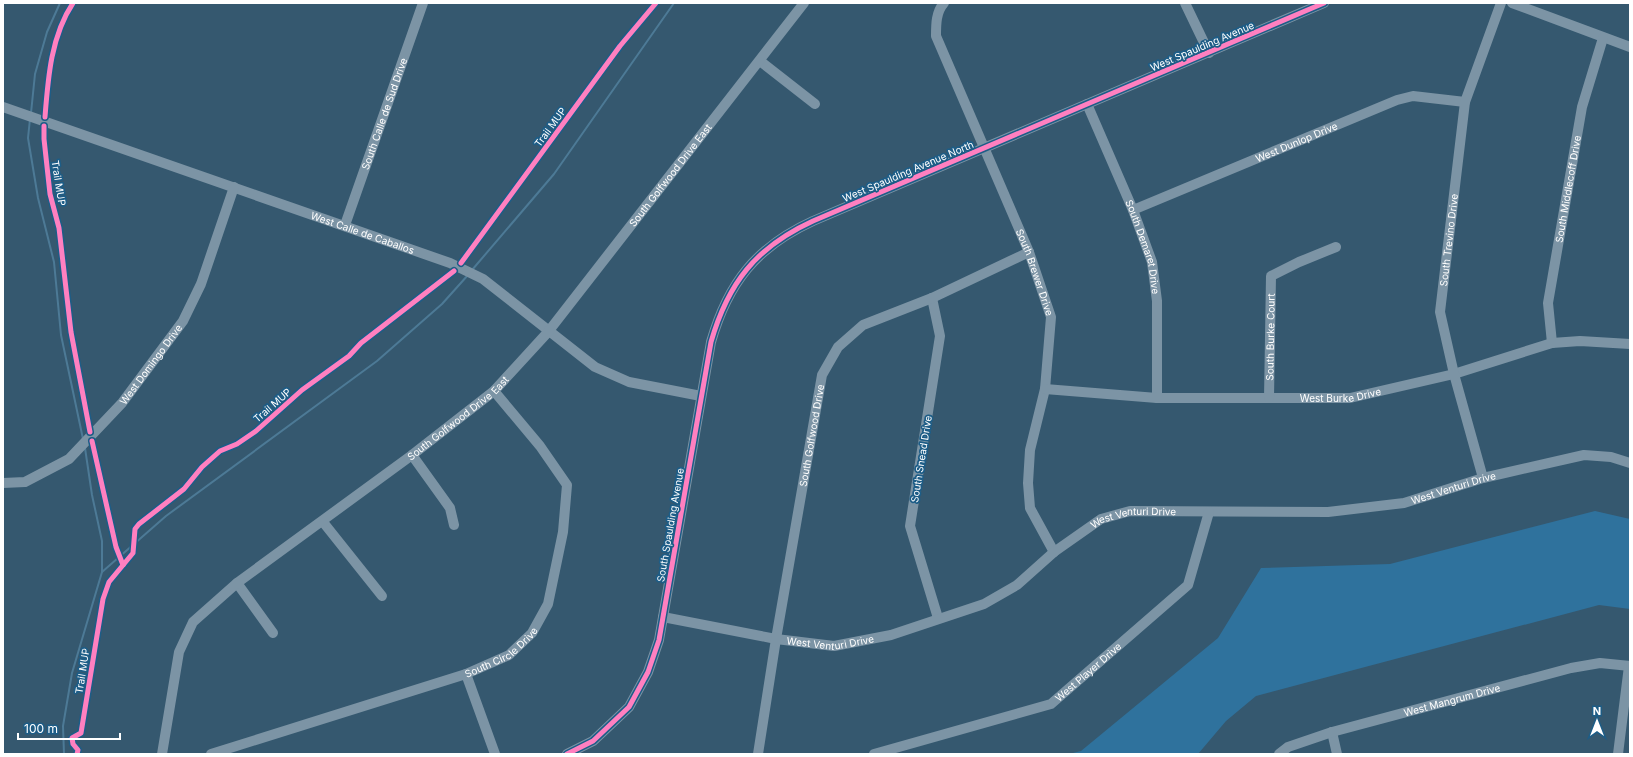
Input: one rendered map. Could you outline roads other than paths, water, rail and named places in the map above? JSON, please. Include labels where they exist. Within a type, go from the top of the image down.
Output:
[{"type":"street","name":"South Calle de Sud Drive","points":[[345,225],[423,3]]},
{"type":"street","name":"South Golfwood Drive East","points":[[162,754],[179,652],[193,622],[237,583],[323,522],[494,391],[548,332],[804,3]]},
{"type":"street","name":"South Brewer Drive","points":[[944,3],[940,7],[936,22],[936,36],[1028,252],[1051,317],[1045,389],[1030,450],[1028,484],[1030,508],[1054,552]]},
{"type":"street","points":[[1185,3],[1209,53]]},
{"type":"street","name":"West Spaulding Avenue","points":[[1087,104],[1209,53],[1309,6],[1324,3]]},
{"type":"street","name":"South Trevino Drive","points":[[1483,478],[1454,374],[1440,312],[1465,102],[1501,3]]},
{"type":"street","points":[[1512,3],[1630,47]]},
{"type":"street","name":"South Middlecoff Drive","points":[[1552,343],[1548,303],[1549,295],[1582,107],[1603,38]]},
{"type":"street","points":[[760,61],[815,104]]},
{"type":"street","name":"West Dunlop Drive","points":[[1133,210],[1397,100],[1413,96],[1465,102]]},
{"type":"street","name":"West Spaulding Avenue North","points":[[745,270],[772,245],[802,226],[1087,104]]},
{"type":"street","name":"South Demaret Drive","points":[[1087,104],[1133,210],[1152,262],[1157,301],[1157,398]]},
{"type":"street","name":"West Calle de Caballos","points":[[3,107],[234,188],[345,225],[450,263],[483,279],[548,332],[595,367],[622,379],[701,396]]},
{"type":"street","name":"West Domingo Drive","points":[[3,483],[24,482],[69,459],[122,403],[183,321],[201,284],[234,188]]},
{"type":"street","name":"South Burke Court","points":[[1269,398],[1272,276],[1298,262],[1336,247]]},
{"type":"street","name":"South Golfwood Drive","points":[[758,754],[762,740],[776,639],[822,375],[838,347],[862,325],[932,298],[1028,252]]},
{"type":"street","name":"South Spaulding Avenue","points":[[567,754],[593,741],[629,706],[648,672],[659,640],[664,617],[701,396],[716,326],[728,296],[745,270]]},
{"type":"street","name":"South Snead Drive","points":[[932,298],[940,336],[910,526],[938,618]]},
{"type":"street","name":"West Burke Drive","points":[[1045,389],[1157,398],[1350,398],[1454,374],[1552,343],[1580,341],[1630,344]]},
{"type":"street","name":"South Circle Drive","points":[[211,754],[466,674],[509,655],[532,633],[548,604],[563,532],[567,485],[540,446],[494,391]]},
{"type":"street","points":[[412,455],[450,508],[454,525]]},
{"type":"street","name":"West Venturi Drive","points":[[664,617],[776,639],[834,646],[891,635],[938,618],[984,604],[1017,585],[1054,552],[1101,519],[1130,511],[1328,512],[1404,503],[1483,478],[1584,455],[1611,457],[1630,463]]},
{"type":"street","name":"West Player Drive","points":[[874,754],[1051,704],[1188,585],[1209,512]]},
{"type":"street","points":[[323,522],[382,596]]},
{"type":"street","points":[[237,583],[273,633]]},
{"type":"street","name":"West Mangrum Drive","points":[[1279,754],[1288,747],[1332,732],[1571,668],[1600,663],[1630,666]]},
{"type":"street","points":[[1618,754],[1630,666]]},
{"type":"street","points":[[466,674],[495,754]]},
{"type":"street","points":[[1332,732],[1337,754]]},
{"type":"waterway","points":[[31,113],[35,74],[47,32],[60,3]]},
{"type":"waterway","points":[[472,270],[554,174],[674,3]]},
{"type":"waterway","points":[[30,119],[28,138],[38,198],[54,262],[61,335],[83,439]]},
{"type":"waterway","points":[[64,754],[63,726],[72,673],[102,572],[166,516],[377,361],[442,304],[468,275]]},
{"type":"waterway","points":[[85,448],[92,495],[102,541],[102,572]]}]
